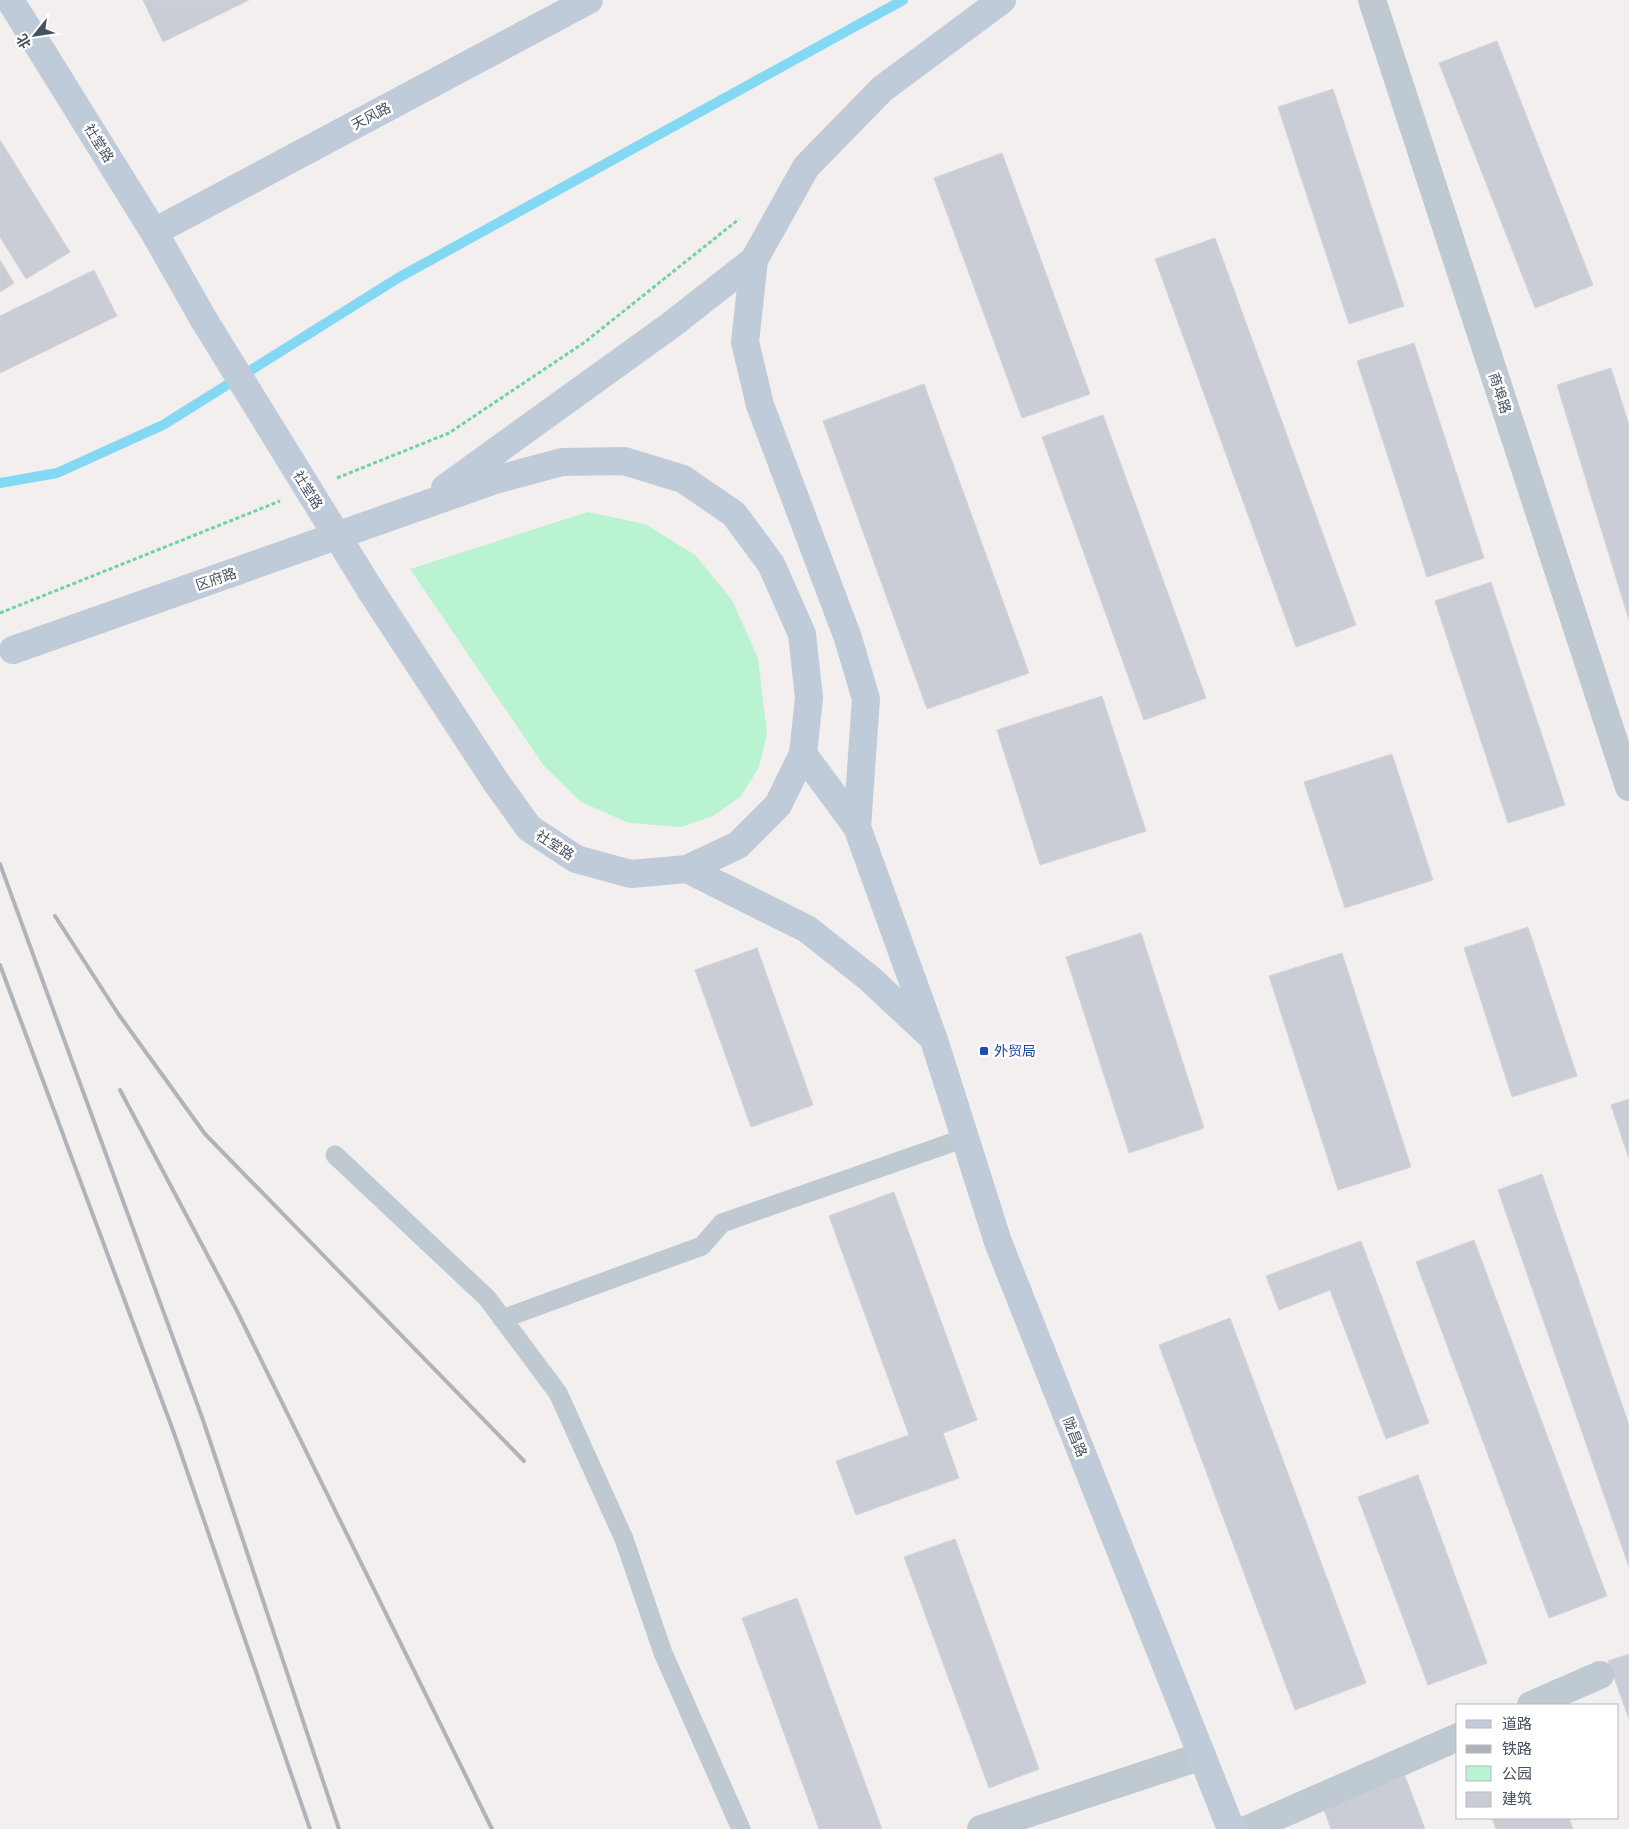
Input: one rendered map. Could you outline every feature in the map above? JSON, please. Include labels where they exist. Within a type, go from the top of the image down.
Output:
[{"type":"main road","name":"社堂路","points":[[10,0],[154,232],[204,320],[371,591],[496,782],[529,828],[576,859],[631,874],[687,869]]},
{"type":"main road","name":"天风路","points":[[154,232],[589,0]]},
{"type":"main road","points":[[857,826],[866,699],[848,638],[760,405],[745,342],[754,260],[806,166],[882,89],[1002,0]]},
{"type":"main road","points":[[419,507],[671,325],[754,260]]},
{"type":"main road","name":"区府路","points":[[13,650],[495,480],[562,462],[624,460],[683,478],[734,514],[771,564],[802,634],[809,698],[803,754],[778,805],[738,845],[687,869]]},
{"type":"main road","points":[[803,754],[857,826]]},
{"type":"main road","name":"陇昌路","points":[[857,826],[934,1040],[998,1242],[1231,1829]]},
{"type":"main road","points":[[687,869],[807,929],[869,978],[934,1040]]},
{"type":"street","name":"商埠路","points":[[1372,0],[1629,787]]},
{"type":"street","points":[[1533,1704],[1600,1675]]},
{"type":"street","points":[[1248,1829],[1456,1738]]},
{"type":"street","points":[[981,1829],[1202,1756]]},
{"type":"lane","points":[[502,1319],[702,1246],[722,1223],[965,1138]]},
{"type":"lane","points":[[336,1155],[487,1298],[558,1393],[624,1539],[663,1653],[741,1829]]},
{"type":"path","points":[[330,481],[449,433],[585,342],[745,214]]},
{"type":"path","points":[[0,613],[284,499]]},
{"type":"green space","points":[[588,512],[645,524],[695,555],[732,600],[758,658],[767,734],[759,767],[741,796],[713,816],[681,827],[629,823],[581,802],[544,766],[410,569]]},
{"type":"building","points":[[143,0],[249,0],[163,42]]},
{"type":"building","points":[[1497,41],[1593,285],[1535,308],[1439,63]]},
{"type":"building","points":[[1333,89],[1404,306],[1349,324],[1278,107]]},
{"type":"building","points":[[0,140],[70,252],[26,279],[0,237]]},
{"type":"building","points":[[1002,153],[1090,394],[1022,418],[934,178]]},
{"type":"building","points":[[1215,238],[1356,625],[1296,647],[1155,259]]},
{"type":"building","points":[[0,260],[14,283],[0,292]]},
{"type":"building","points":[[94,270],[117,316],[0,373],[0,316]]},
{"type":"building","points":[[1414,343],[1484,558],[1427,577],[1357,361]]},
{"type":"building","points":[[1611,368],[1629,425],[1629,620],[1557,385]]},
{"type":"building","points":[[924,384],[1029,673],[927,709],[823,421]]},
{"type":"building","points":[[1103,415],[1206,698],[1144,720],[1042,437]]},
{"type":"building","points":[[1491,582],[1565,805],[1508,823],[1435,601]]},
{"type":"building","points":[[1102,696],[1146,831],[1040,865],[997,730]]},
{"type":"building","points":[[1392,754],[1433,880],[1345,908],[1304,782]]},
{"type":"building","points":[[1528,927],[1577,1076],[1512,1097],[1464,948]]},
{"type":"building","points":[[1141,933],[1204,1128],[1129,1153],[1066,957]]},
{"type":"building","points":[[757,948],[813,1105],[751,1127],[695,970]]},
{"type":"building","points":[[1342,953],[1411,1167],[1338,1190],[1269,976]]},
{"type":"building","points":[[1629,1099],[1629,1159],[1611,1105]]},
{"type":"building","points":[[1542,1174],[1629,1425],[1629,1567],[1498,1190]]},
{"type":"building","points":[[894,1192],[977,1420],[943,1433],[959,1478],[856,1515],[836,1461],[909,1435],[829,1216]]},
{"type":"building","points":[[1474,1240],[1607,1596],[1549,1618],[1416,1262]]},
{"type":"building","points":[[1361,1241],[1429,1423],[1386,1439],[1330,1290],[1279,1310],[1266,1276]]},
{"type":"building","points":[[1230,1318],[1366,1683],[1295,1710],[1159,1345]]},
{"type":"building","points":[[1418,1475],[1487,1663],[1428,1685],[1358,1497]]},
{"type":"building","points":[[955,1539],[1039,1769],[989,1788],[904,1557]]},
{"type":"building","points":[[797,1598],[882,1829],[819,1829],[742,1618]]},
{"type":"building","points":[[1629,1654],[1629,1719],[1608,1661]]},
{"type":"building","points":[[1405,1776],[1425,1829],[1331,1829],[1323,1807]]},
{"type":"building","points":[[1492,1819],[1569,1819],[1573,1829],[1496,1829]]},
{"type":"waterway","points":[[0,483],[57,473],[163,425],[398,278],[903,0]]},
{"type":"railway","points":[[0,864],[203,1420],[339,1829]]},
{"type":"railway","points":[[55,916],[119,1015],[205,1134],[524,1461]]},
{"type":"railway","points":[[0,965],[174,1433],[310,1829]]},
{"type":"railway","points":[[120,1090],[236,1309],[492,1829]]},
{"type":"place","name":"外贸局","points":[[984,1051]]}]
